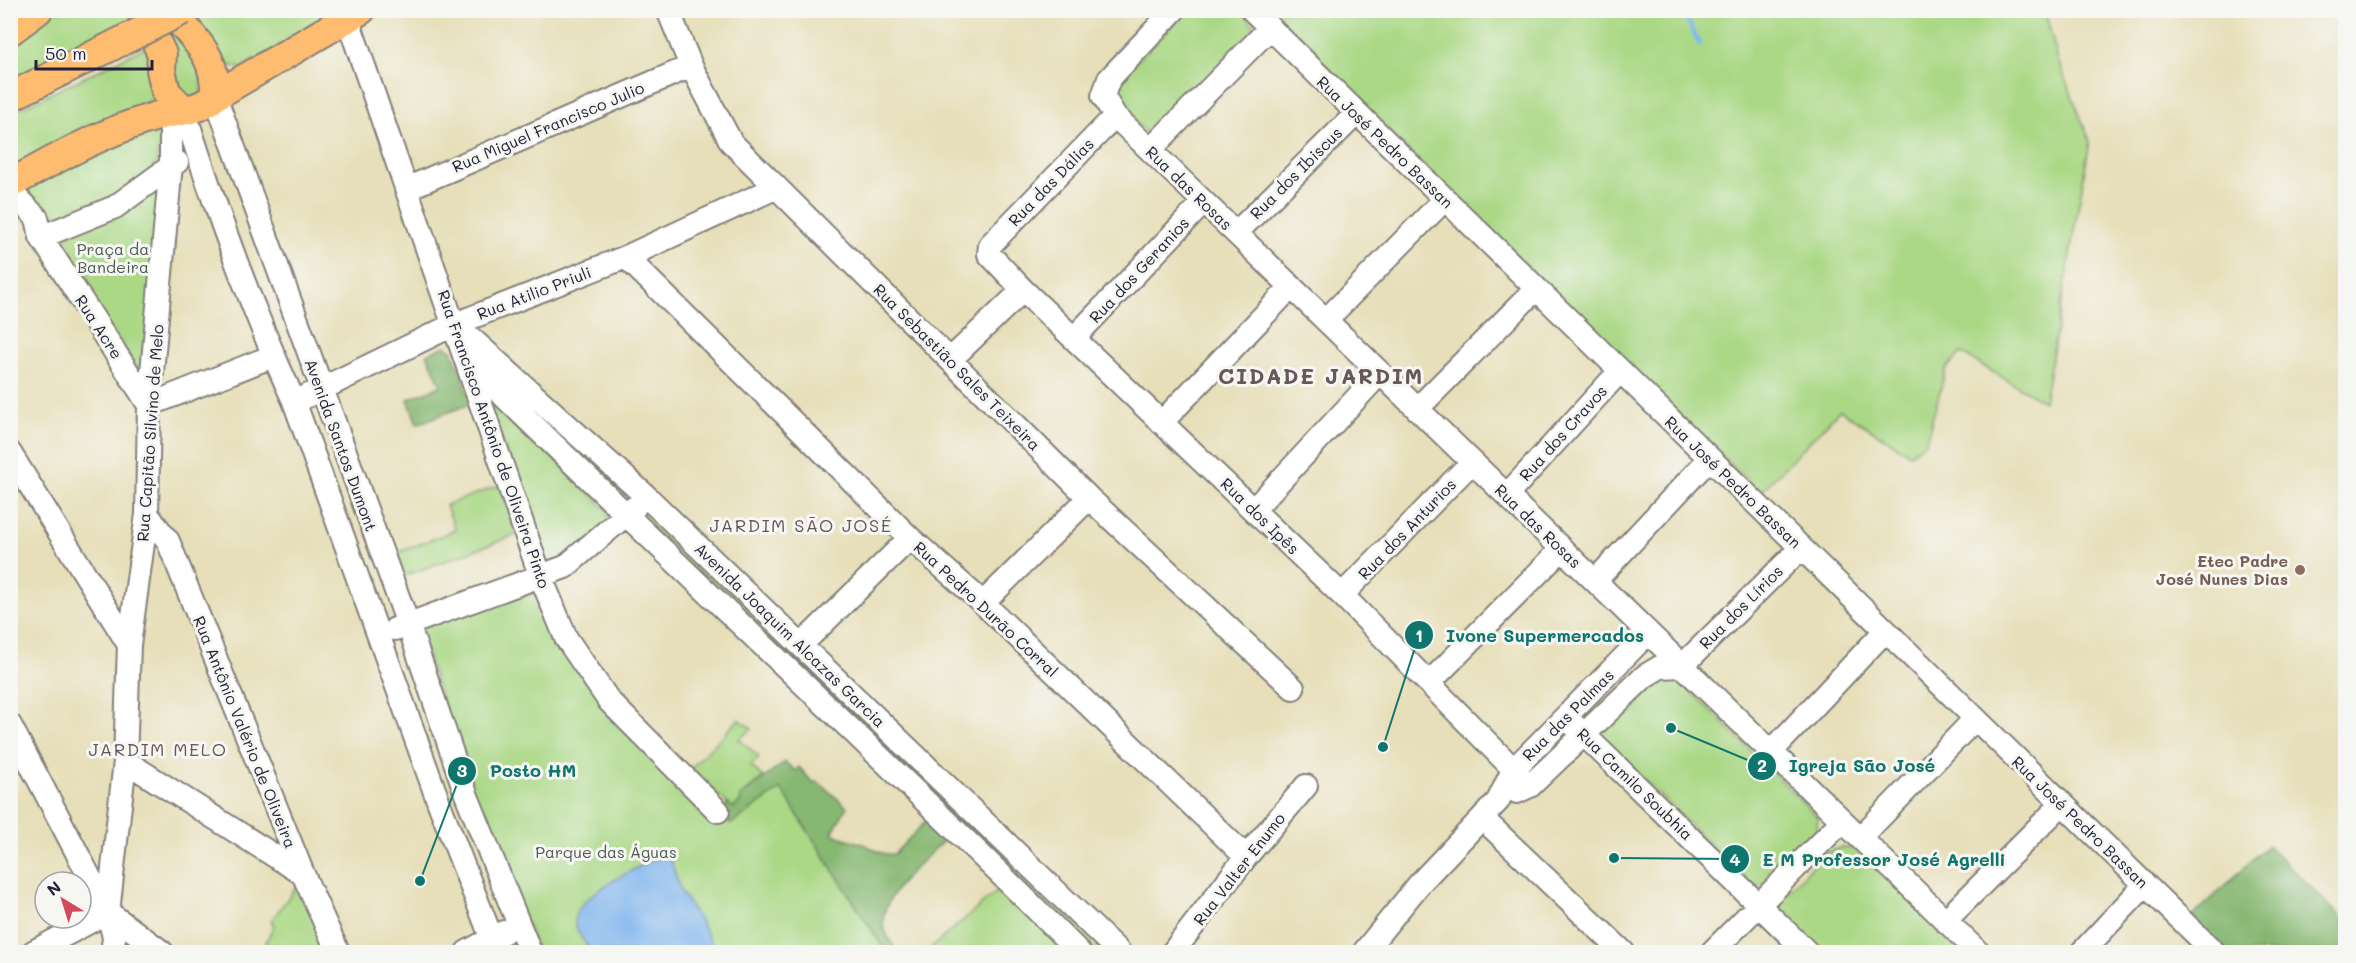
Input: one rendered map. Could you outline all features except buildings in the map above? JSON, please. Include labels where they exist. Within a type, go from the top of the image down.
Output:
[{"type":"main road","points":[[10,31],[38,10]]},
{"type":"main road","points":[[141,10],[162,54],[161,70],[174,105]]},
{"type":"main road","points":[[171,10],[195,38],[216,74],[215,96]]},
{"type":"main road","points":[[10,98],[183,10]]},
{"type":"main road","points":[[10,184],[88,141],[174,105],[193,110],[208,104],[215,96],[355,15]]},
{"type":"street","name":"Rua Sebastião Sales Teixeira","points":[[668,10],[691,66],[732,142],[775,188],[1089,498],[1293,688]]},
{"type":"street","name":"Rua das Rosas","points":[[1174,10],[1109,79],[1103,96],[1115,116],[1978,952]]},
{"type":"street","name":"Rua José Pedro Bassan","points":[[1252,10],[2214,952]]},
{"type":"street","name":"Rua Francisco Antônio de Oliveira Pinto","points":[[355,15],[406,189],[455,324],[464,357],[540,575],[566,638],[609,701],[718,811]]},
{"type":"street","points":[[1150,150],[1269,29]]},
{"type":"street","name":"Rua Miguel Francisco Julio","points":[[406,189],[691,66]]},
{"type":"street","name":"Avenida Santos Dumont","points":[[215,96],[408,624],[466,794],[530,952]]},
{"type":"street","name":"Avenida Santos Dumont","points":[[174,105],[198,157],[273,356],[294,401],[380,634],[440,806],[494,946]]},
{"type":"street","name":"Rua Capitão Silvino de Melo","points":[[112,952],[114,938],[108,912],[125,761],[129,645],[147,514],[149,405],[171,164],[174,105]]},
{"type":"street","name":"Rua dos Ibiscus","points":[[1236,233],[1356,114]]},
{"type":"street","name":"Rua das Dálias","points":[[987,249],[1115,116]]},
{"type":"street","points":[[41,237],[115,207],[150,183],[171,164],[198,157]]},
{"type":"street","name":"Rua Atilio Priuli","points":[[294,401],[455,324],[626,257],[775,188]]},
{"type":"street","name":"Rua Acre","points":[[10,191],[37,218],[41,237],[149,405]]},
{"type":"street","points":[[1326,320],[1444,200]]},
{"type":"street","name":"Rua dos Geranios","points":[[1074,338],[1204,202]]},
{"type":"street","name":"Rua dos Ipês","points":[[987,249],[1023,290],[1342,595],[1530,786]]},
{"type":"street","name":"Rua Pedro Durão Corral","points":[[626,257],[910,538],[983,603],[1246,857]]},
{"type":"street","points":[[1162,422],[1291,286]]},
{"type":"street","points":[[1417,409],[1536,289]]},
{"type":"street","points":[[951,360],[1023,290]]},
{"type":"street","name":"Avenida Joaquim Alcazas Garcia","points":[[455,324],[647,497],[802,644],[1026,866],[1119,952]]},
{"type":"street","points":[[149,405],[273,356]]},
{"type":"street","name":"Avenida Joaquim Alcazas Garcia","points":[[464,357],[624,515],[899,773],[1079,952]]},
{"type":"street","name":"Rua dos Cravos","points":[[1507,495],[1620,371]]},
{"type":"street","points":[[1254,509],[1380,373]]},
{"type":"street","points":[[10,453],[129,645]]},
{"type":"street","points":[[1595,581],[1709,459]]},
{"type":"street","name":"Rua dos Anturios","points":[[1342,595],[1472,462]]},
{"type":"street","points":[[380,634],[565,567],[647,497]]},
{"type":"street","points":[[983,603],[1089,498]]},
{"type":"street","name":"Rua Antônio Valério de Oliveira","points":[[147,514],[168,541],[303,874],[338,952]]},
{"type":"street","points":[[802,644],[910,538]]},
{"type":"street","name":"Rua dos Lírios","points":[[1682,666],[1801,548]]},
{"type":"street","points":[[1430,682],[1562,549]]},
{"type":"street","points":[[1771,752],[1885,631]]},
{"type":"street","name":"Rua das Palmas","points":[[1498,801],[1513,770],[1648,633]]},
{"type":"street","name":"Rua das Palmas","points":[[1498,801],[1530,786],[1645,676],[1660,667],[1682,666]]},
{"type":"street","name":"Rua Camilo Soubhia","points":[[1567,717],[1807,952]]},
{"type":"street","points":[[1860,838],[1975,719]]},
{"type":"street","points":[[10,725],[108,912],[162,952]]},
{"type":"street","points":[[125,761],[303,874]]},
{"type":"street","name":"Rua Valter Enumo","points":[[1173,952],[1246,857],[1306,786]]},
{"type":"street","points":[[440,806],[466,794]]},
{"type":"street","points":[[1364,952],[1421,882],[1498,801]]},
{"type":"street","points":[[1945,921],[2062,804]]},
{"type":"street","points":[[1482,818],[1623,952]]},
{"type":"street","points":[[1712,952],[1760,907],[1842,821]]},
{"type":"street","points":[[1009,882],[1026,866]]},
{"type":"street","points":[[2082,952],[2145,885]]},
{"type":"street","points":[[33,952],[108,912]]},
{"type":"street","points":[[467,952],[494,946],[519,925]]},
{"type":"green space","points":[[46,11],[128,11],[132,18],[11,79],[11,38]]},
{"type":"green space","points":[[215,11],[341,11],[242,68],[233,67],[218,58],[194,21]]},
{"type":"green space","points":[[1186,11],[1243,11],[1259,33],[1159,134],[1147,134],[1114,97],[1115,84]]},
{"type":"green space","points":[[1264,11],[2045,11],[2058,60],[2090,141],[2044,402],[1961,353],[1946,369],[1926,442],[1910,454],[1840,410],[1760,493]]},
{"type":"green space","points":[[177,33],[201,64],[201,95],[184,100],[164,39]]},
{"type":"green space","points":[[148,46],[154,90],[149,101],[83,128],[11,171],[11,113]]},
{"type":"green space","points":[[163,123],[156,165],[101,204],[85,211],[69,214],[54,213],[41,206],[31,196],[28,187],[36,179]]},
{"type":"green space","name":"Praça da Bandeira","points":[[151,192],[158,196],[146,364],[137,368],[57,250],[61,239]]},
{"type":"green space","points":[[445,346],[452,350],[473,403],[417,424],[408,399],[441,386],[427,354]]},
{"type":"green space","points":[[485,392],[608,511],[608,522],[561,564],[549,562],[542,556]]},
{"type":"green space","points":[[500,485],[516,535],[401,577],[392,555],[455,530],[446,505]]},
{"type":"green space","points":[[644,511],[651,513],[1007,857],[1009,864],[1004,868],[639,516]]},
{"type":"green space","name":"Parque das Águas","points":[[526,588],[535,590],[559,642],[731,824],[781,789],[886,952],[538,952],[472,792],[418,629]]},
{"type":"green space","points":[[1662,674],[1679,679],[1818,817],[1816,836],[1769,885],[1751,885],[1596,732]]},
{"type":"green space","points":[[739,719],[752,729],[739,739],[759,757],[751,766],[763,777],[741,796],[741,801],[733,809],[691,768]]},
{"type":"green space","points":[[785,762],[796,771],[799,767],[813,783],[817,781],[847,807],[832,833],[839,837],[881,852],[894,854],[932,815],[951,834],[909,875],[885,910],[883,926],[897,952],[886,952],[781,789],[731,824],[722,815],[727,803],[733,808],[741,801],[740,797]]},
{"type":"green space","points":[[2268,845],[2345,921],[2345,952],[2228,952],[2191,918]]},
{"type":"green space","points":[[1842,847],[1858,848],[1961,952],[1817,952],[1780,917],[1780,900],[1825,853]]},
{"type":"green space","points":[[1026,875],[1108,952],[1090,952],[1022,884],[1021,880]]},
{"type":"green space","points":[[298,885],[331,952],[261,952],[274,925],[271,921]]},
{"type":"green space","points":[[1003,886],[1068,952],[926,952]]},
{"type":"water","points":[[662,856],[669,858],[681,892],[716,952],[591,952],[576,926],[575,918],[579,909],[587,899],[612,881]]},
{"type":"waterway","points":[[1682,10],[1700,45]]},
{"type":"place","name":"Etec Padre José Nunes Dias","points":[[2300,570]]},
{"type":"place","name":"Igreja São José","points":[[1671,728]]},
{"type":"place","name":"Ivone Supermercados","points":[[1383,747]]},
{"type":"place","name":"E M Professor José Agrelli","points":[[1614,858]]},
{"type":"place","name":"Posto HM","points":[[420,881]]},
{"type":"district","name":"CIDADE JARDIM","points":[[1321,376]]},
{"type":"district","name":"JARDIM SÃO JOSÉ","points":[[801,526]]},
{"type":"district","name":"JARDIM MELO","points":[[158,750]]}]
